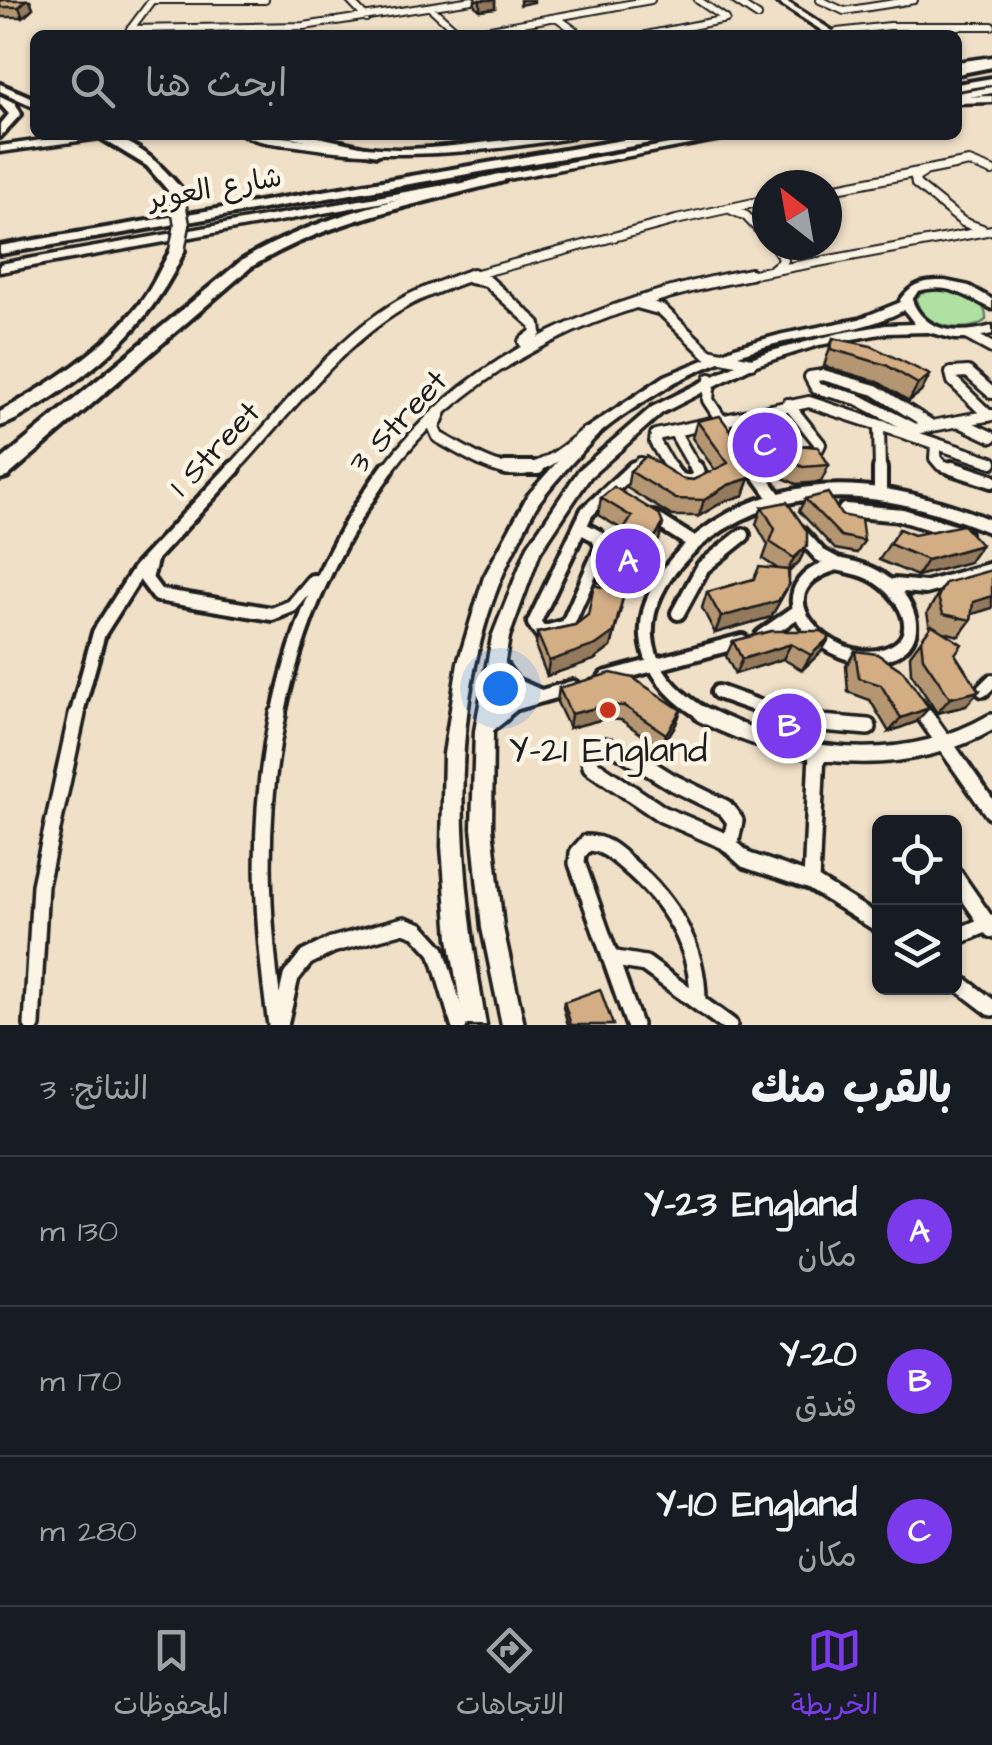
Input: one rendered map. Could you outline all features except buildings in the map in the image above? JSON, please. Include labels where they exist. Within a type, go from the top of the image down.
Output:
[{"type":"highway","points":[[962,67],[992,62]]},
{"type":"highway","points":[[962,82],[992,77]]},
{"type":"highway","points":[[0,83],[30,91]]},
{"type":"highway","points":[[0,83],[30,101]]},
{"type":"highway","points":[[0,99],[12,105],[15,114],[0,134]]},
{"type":"highway","points":[[0,420],[70,376],[126,330],[159,290],[177,250],[182,225],[176,191],[152,163],[111,140]]},
{"type":"highway","points":[[316,140],[377,151]]},
{"type":"highway","name":"شارع العوير","points":[[0,241],[598,140]]},
{"type":"highway","name":"شارع العوير","points":[[0,251],[645,140]]},
{"type":"highway","points":[[0,472],[246,264],[273,246],[336,219],[500,178]]},
{"type":"highway","points":[[0,251],[430,191]]},
{"type":"main road","points":[[764,0],[810,30]]},
{"type":"main road","points":[[778,0],[829,30]]},
{"type":"main road","points":[[800,23],[821,30]]},
{"type":"main road","points":[[817,23],[823,30]]},
{"type":"main road","points":[[962,97],[992,90]]},
{"type":"main road","points":[[0,149],[80,140]]},
{"type":"main road","points":[[281,140],[377,151],[472,149],[535,140]]},
{"type":"main road","points":[[0,268],[709,140]]},
{"type":"street","points":[[130,30],[152,0],[265,0]]},
{"type":"street","points":[[349,0],[366,18]]},
{"type":"street","points":[[286,30],[472,0]]},
{"type":"street","points":[[486,30],[651,0]]},
{"type":"street","points":[[671,30],[726,19],[698,0]]},
{"type":"street","points":[[735,1],[752,0]]},
{"type":"street","points":[[820,0],[840,10],[914,0]]},
{"type":"street","points":[[735,1],[758,16]]},
{"type":"street","points":[[876,6],[893,26]]},
{"type":"street","points":[[430,7],[454,30]]},
{"type":"street","points":[[556,17],[574,30]]},
{"type":"street","points":[[864,30],[893,26],[992,26]]},
{"type":"street","points":[[962,98],[992,99]]},
{"type":"street","points":[[842,187],[972,162],[992,171]]},
{"type":"street","points":[[926,171],[915,178],[916,184],[964,222],[992,230]]},
{"type":"street","name":"1 Street","points":[[32,1025],[40,885],[86,669],[107,616],[152,556],[354,340],[396,308],[438,286],[496,267],[752,203]]},
{"type":"street","points":[[722,209],[746,216],[752,222]]},
{"type":"street","name":"3 Street","points":[[278,1025],[262,905],[267,778],[284,682],[326,564],[344,526],[404,443],[446,402],[506,358],[613,308],[687,287],[992,230]]},
{"type":"street","points":[[769,271],[784,260]]},
{"type":"street","points":[[438,286],[484,279],[535,324],[536,334],[506,358]]},
{"type":"street","points":[[930,328],[912,315],[906,304],[910,292],[925,285],[946,284],[992,292]]},
{"type":"street","points":[[970,291],[992,306]]},
{"type":"street","points":[[613,308],[636,303],[658,308],[702,349],[718,358],[750,363]]},
{"type":"street","points":[[446,402],[434,425],[438,437],[493,464],[515,470],[535,469],[552,462],[653,388],[718,358],[764,342],[874,318],[906,304]]},
{"type":"street","points":[[513,1025],[484,878],[479,800],[482,734],[494,657],[525,564],[558,506],[614,442],[676,396],[750,363],[874,332],[930,328],[970,336],[992,348]]},
{"type":"street","points":[[970,336],[992,330]]},
{"type":"street","points":[[991,416],[954,381],[952,374],[968,372],[992,393]]},
{"type":"street","points":[[935,428],[913,411],[864,386],[820,374],[809,380],[816,388],[863,402],[906,426],[935,428],[991,416]]},
{"type":"street","points":[[710,379],[706,391],[710,404],[781,506]]},
{"type":"street","points":[[676,396],[710,404]]},
{"type":"street","points":[[674,430],[699,472],[695,481],[676,478],[655,442],[659,434],[674,430],[788,404],[816,403],[879,428],[992,462]]},
{"type":"street","points":[[788,404],[820,444],[819,450],[809,453],[795,446]]},
{"type":"street","points":[[768,409],[777,422]]},
{"type":"street","points":[[475,1025],[455,915],[450,842],[452,746],[469,652],[483,600],[514,533],[560,466],[610,417]]},
{"type":"street","points":[[962,423],[992,437]]},
{"type":"street","points":[[879,428],[884,495],[891,513]]},
{"type":"street","points":[[936,446],[935,458],[940,465],[992,481]]},
{"type":"street","points":[[580,527],[597,536],[602,547],[567,626],[541,634],[534,623],[580,527],[592,506],[640,462]]},
{"type":"street","points":[[610,492],[626,501]]},
{"type":"street","points":[[992,528],[946,509],[884,495],[826,493],[731,517],[690,545],[661,581],[646,612],[645,632],[656,664],[674,692],[709,717],[762,740],[810,751],[882,756],[945,744],[992,722]]},
{"type":"street","points":[[641,510],[711,558]]},
{"type":"street","points":[[845,510],[891,513],[972,537]]},
{"type":"street","points":[[793,523],[820,554],[837,564],[868,570],[888,582],[908,607],[911,632],[896,661]]},
{"type":"street","points":[[802,535],[811,560],[797,589],[798,610],[814,636],[840,652],[896,661]]},
{"type":"street","points":[[678,612],[688,588],[711,558],[744,536]]},
{"type":"street","points":[[152,556],[146,579],[158,595],[264,614],[286,610],[298,602],[326,564]]},
{"type":"street","points":[[808,573],[837,564]]},
{"type":"street","points":[[888,582],[925,588],[992,569]]},
{"type":"street","points":[[908,607],[925,588]]},
{"type":"street","points":[[762,636],[798,610]]},
{"type":"street","points":[[482,734],[506,708],[542,696],[762,636],[814,636]]},
{"type":"street","points":[[494,657],[513,684],[542,696]]},
{"type":"street","points":[[869,658],[896,661]]},
{"type":"street","points":[[908,691],[992,811]]},
{"type":"street","points":[[718,692],[805,723],[868,727]]},
{"type":"street","points":[[805,723],[810,751],[811,882]]},
{"type":"street","points":[[730,845],[734,820],[725,808],[672,782],[619,749],[604,746],[588,754],[591,766],[638,800],[730,845],[750,862],[811,882],[872,919]]},
{"type":"street","points":[[634,1025],[577,863],[580,849],[591,842],[604,845],[664,896],[693,959],[698,1000]]},
{"type":"street","points":[[962,886],[990,925],[962,935]]},
{"type":"street","points":[[278,1025],[290,976],[306,956],[320,948],[404,925],[424,932],[434,944],[459,1025]]},
{"type":"street","points":[[610,958],[645,964],[729,1025]]},
{"type":"street","points":[[962,986],[992,1008]]},
{"type":"green space","points":[[937,287],[976,300],[982,305],[986,320],[956,328],[925,316],[916,298]]},
{"type":"place","name":"Y-10 England","points":[[765,445]]},
{"type":"place","name":"Y-23 England","points":[[628,561]]},
{"type":"place","name":"Y-21 England","points":[[608,710]]},
{"type":"place","name":"Y-20","points":[[789,726]]}]
